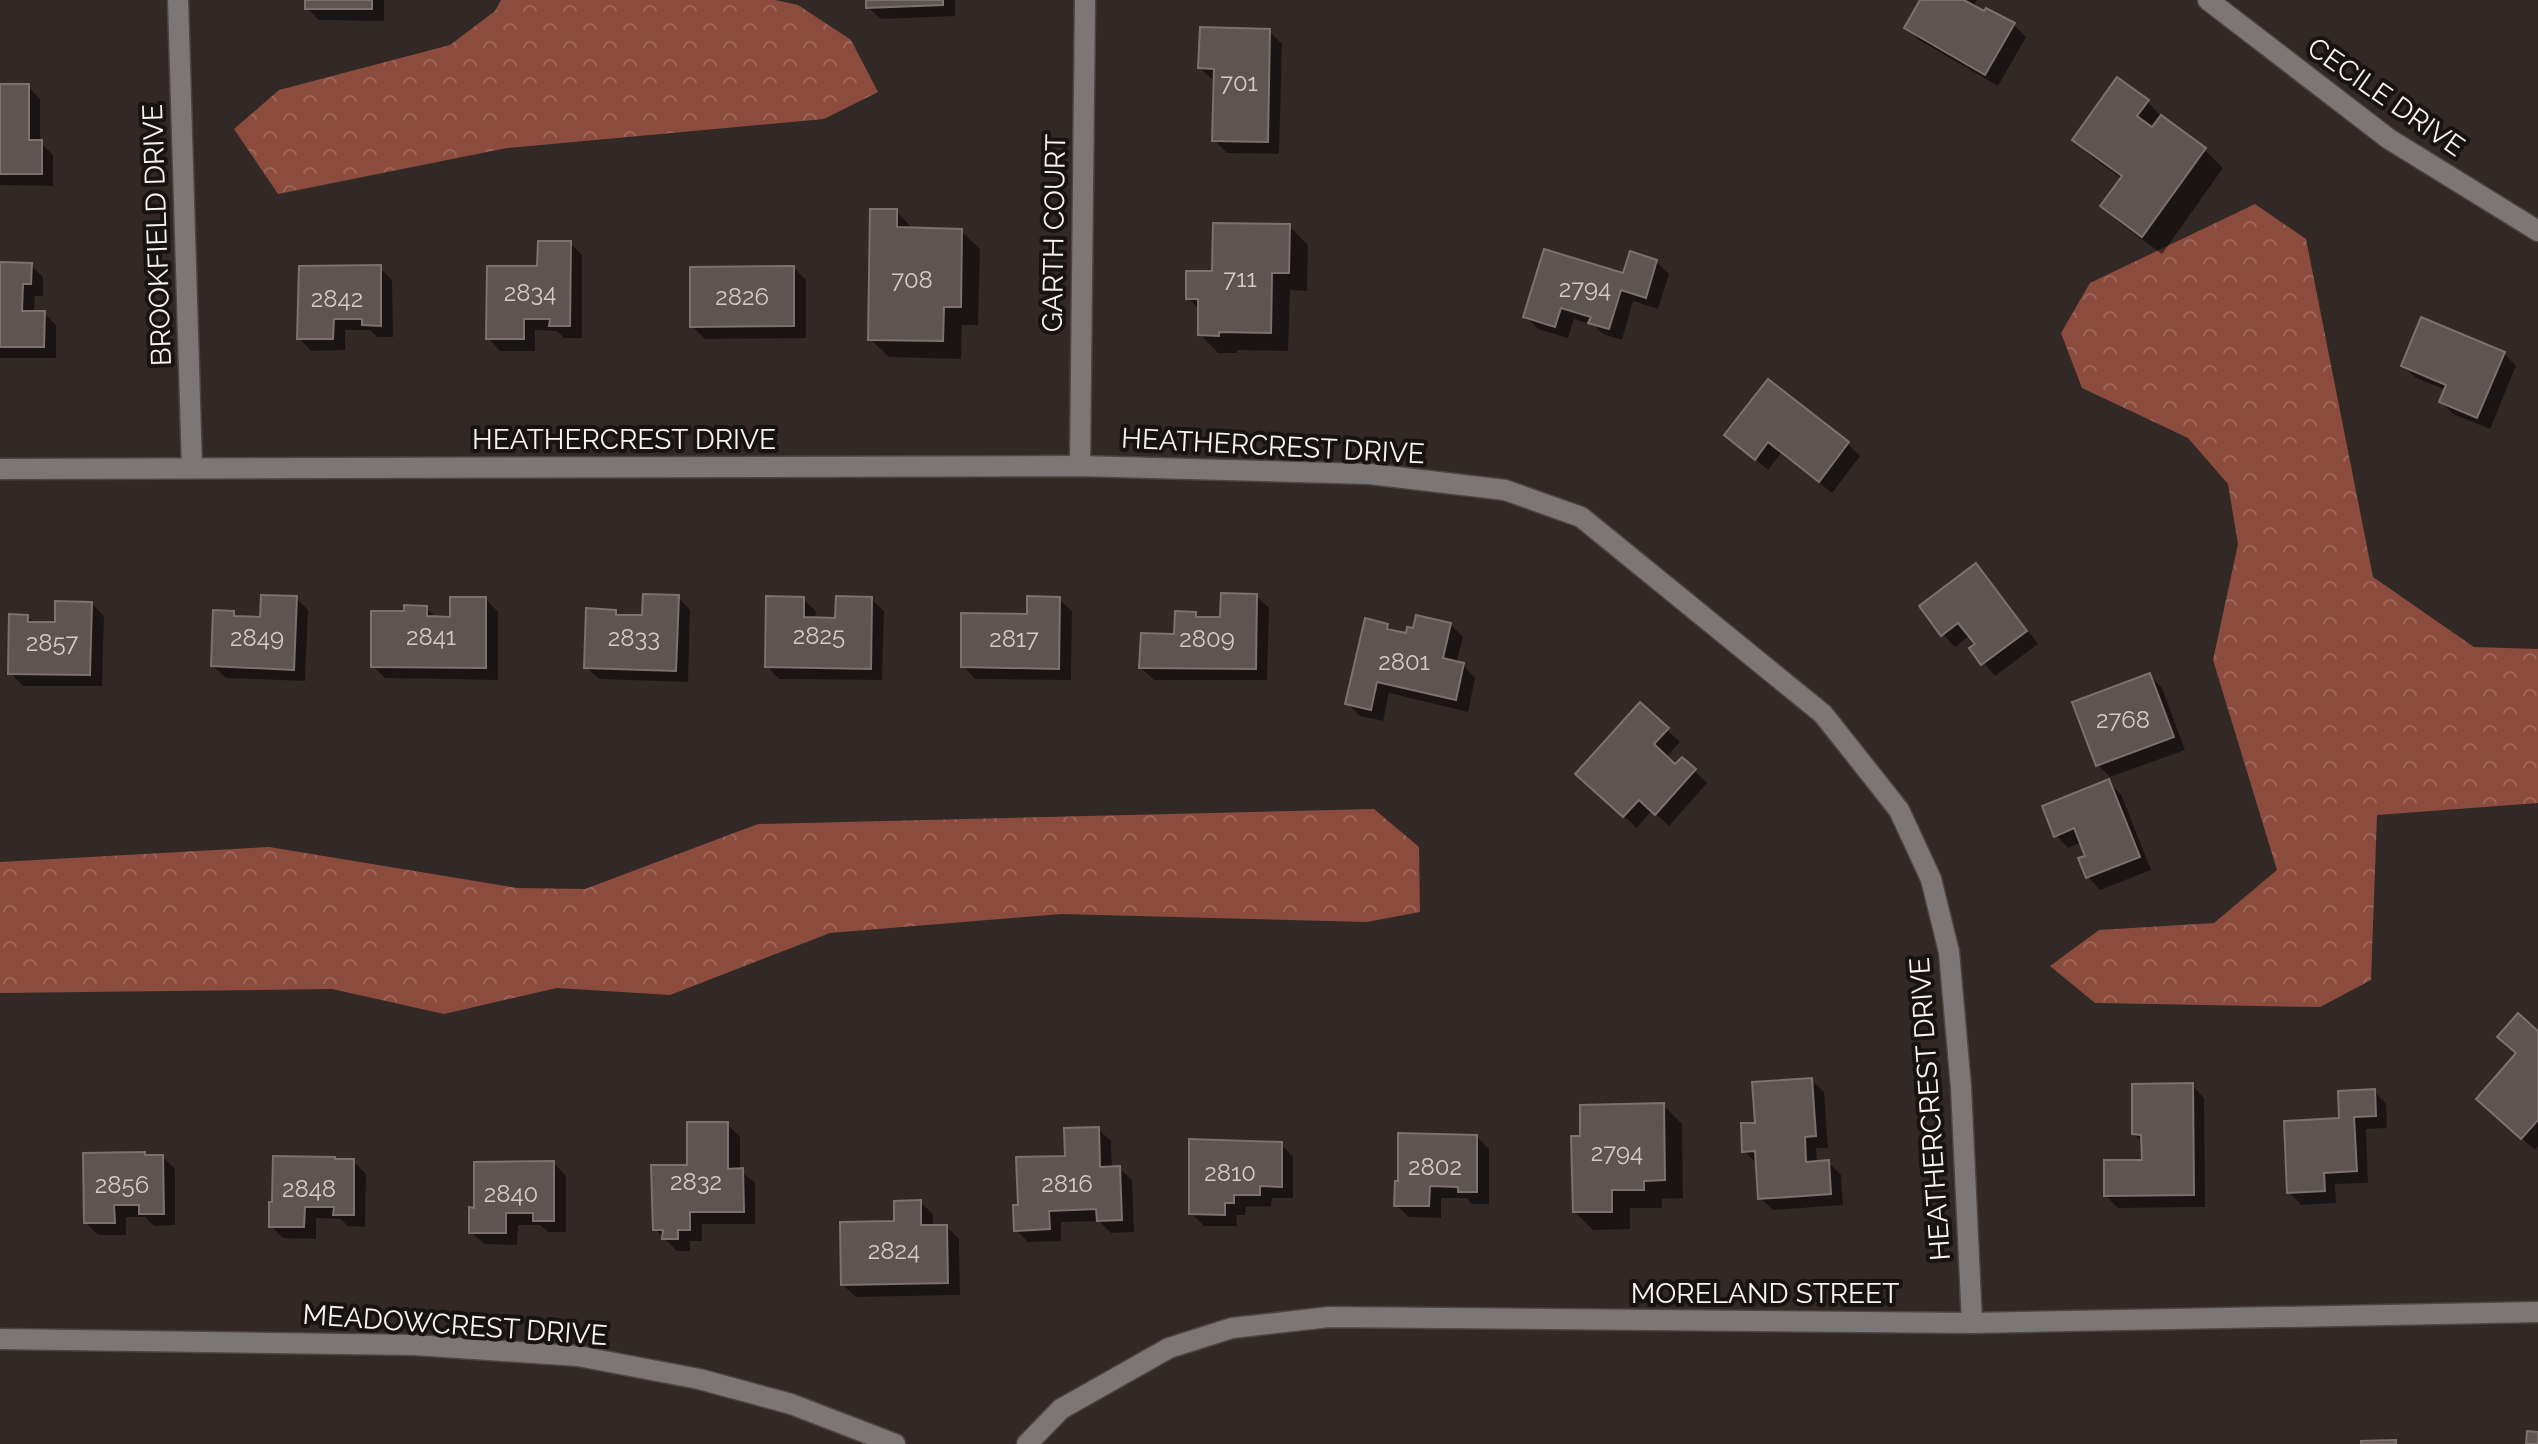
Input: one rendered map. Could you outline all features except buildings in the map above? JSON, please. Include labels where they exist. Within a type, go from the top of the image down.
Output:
[{"type":"street","name":"BROOKFIELD DRIVE","points":[[178,0],[192,468]]},
{"type":"street","name":"GARTH COURT","points":[[1080,466],[1085,0]]},
{"type":"street","name":"CECILE DRIVE","points":[[2208,0],[2389,139],[2538,231]]},
{"type":"street","name":"HEATHERCREST DRIVE","points":[[0,469],[1080,466],[1370,474],[1505,490],[1581,517],[1823,714],[1899,810],[1931,879],[1949,952],[1961,1087],[1972,1323]]},
{"type":"street","name":"MORELAND STREET","points":[[1027,1444],[1061,1409],[1169,1348],[1232,1328],[1329,1317],[1972,1323],[2538,1312]]},
{"type":"street","name":"MEADOWCREST DRIVE","points":[[0,1339],[415,1345],[578,1356],[714,1383],[791,1404],[895,1444]]},
{"type":"green space","points":[[501,0],[775,0],[798,5],[851,40],[878,92],[824,119],[507,148],[278,194],[234,129],[279,90],[450,45],[495,11]]},
{"type":"green space","points":[[2255,204],[2306,239],[2373,577],[2474,647],[2538,649],[2538,803],[2377,815],[2371,980],[2320,1007],[2095,1003],[2050,966],[2099,930],[2214,923],[2277,870],[2213,660],[2238,544],[2228,484],[2188,438],[2082,388],[2061,333],[2090,283]]},
{"type":"green space","points":[[1374,809],[1419,847],[1420,912],[1367,922],[1061,914],[830,933],[670,995],[557,988],[444,1014],[332,989],[0,993],[0,862],[269,847],[517,888],[585,889],[758,824]]}]
